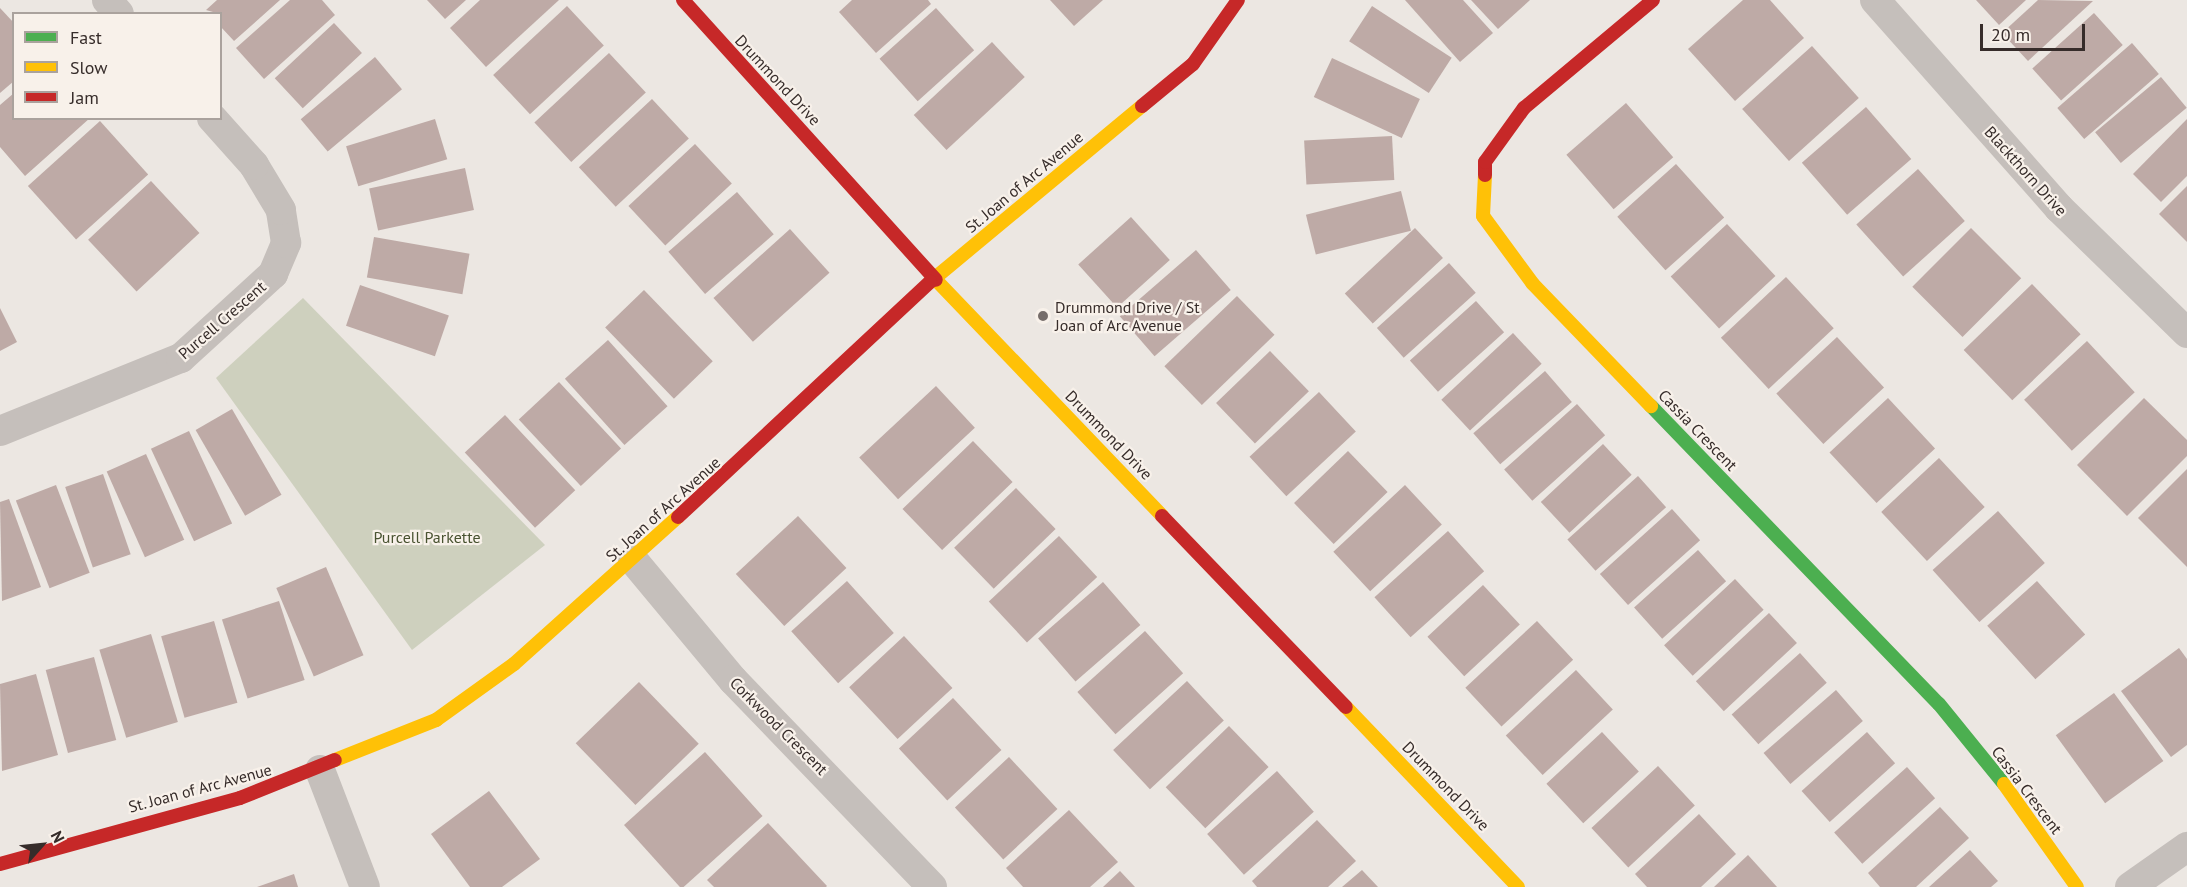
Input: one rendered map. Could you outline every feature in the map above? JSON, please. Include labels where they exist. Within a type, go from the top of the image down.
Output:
[{"type":"street","points":[[107,0],[117,12]]},
{"type":"street","name":"Drummond Drive","points":[[683,0],[934,278],[1518,887]]},
{"type":"street","name":"St. Joan of Arc Avenue","points":[[0,864],[320,770],[436,720],[514,664],[633,560],[934,278],[1193,64],[1238,0]]},
{"type":"street","name":"Cassia Crescent","points":[[1653,0],[1524,108],[1485,162],[1483,216],[1533,284],[1939,704],[2002,781],[2077,887]]},
{"type":"street","name":"Blackthorn Drive","points":[[1875,0],[2059,208],[2187,333]]},
{"type":"street","name":"Purcell Crescent","points":[[0,431],[181,358],[273,274],[286,243],[282,210],[254,165],[214,120]]},
{"type":"street","name":"Corkwood Crescent","points":[[633,560],[733,680],[932,887]]},
{"type":"street","points":[[320,770],[365,887]]},
{"type":"street","points":[[2130,887],[2187,847]]},
{"type":"green space","name":"Purcell Parkette","points":[[303,298],[545,545],[412,650],[216,378]]},
{"type":"building","points":[[217,0],[280,0],[234,41],[222,28],[222,12],[206,10]]},
{"type":"building","points":[[290,0],[322,0],[335,15],[264,79],[236,48]]},
{"type":"building","points":[[427,0],[466,0],[445,19]]},
{"type":"building","points":[[480,0],[559,0],[486,67],[450,28]]},
{"type":"building","points":[[852,0],[928,0],[931,4],[876,53],[839,12]]},
{"type":"building","points":[[1050,0],[1103,0],[1074,26]]},
{"type":"building","points":[[1405,0],[1463,0],[1493,33],[1460,62]]},
{"type":"building","points":[[1471,0],[1530,0],[1498,29]]},
{"type":"building","points":[[1743,0],[1770,0],[1804,38],[1735,101],[1688,49]]},
{"type":"building","points":[[1976,0],[2026,0],[1999,25]]},
{"type":"building","points":[[2038,0],[2093,1],[2028,61],[2002,33]]},
{"type":"building","points":[[567,6],[604,45],[530,114],[493,75]]},
{"type":"building","points":[[1372,6],[1452,58],[1429,93],[1349,41]]},
{"type":"building","points":[[0,8],[12,21],[12,83],[0,93]]},
{"type":"building","points":[[936,8],[974,50],[918,101],[880,59]]},
{"type":"building","points":[[2094,13],[2123,45],[2061,100],[2032,69]]},
{"type":"building","points":[[334,23],[362,53],[303,108],[275,78]]},
{"type":"building","points":[[992,42],[1025,77],[946,150],[914,115]]},
{"type":"building","points":[[2132,43],[2159,74],[2084,139],[2057,108]]},
{"type":"building","points":[[1812,46],[1859,98],[1789,161],[1742,109]]},
{"type":"building","points":[[609,53],[646,92],[571,162],[534,123]]},
{"type":"building","points":[[375,57],[402,89],[328,152],[301,119]]},
{"type":"building","points":[[1332,58],[1420,99],[1402,138],[1314,97]]},
{"type":"building","points":[[2161,77],[2187,108],[2121,163],[2095,132]]},
{"type":"building","points":[[12,95],[12,120],[88,120],[25,176],[0,147],[0,105]]},
{"type":"building","points":[[652,99],[689,138],[616,207],[579,167]]},
{"type":"building","points":[[1626,103],[1673,157],[1614,209],[1566,155]]},
{"type":"building","points":[[1866,107],[1911,159],[1847,215],[1802,163]]},
{"type":"building","points":[[435,119],[447,159],[358,186],[346,146]]},
{"type":"building","points":[[2187,119],[2187,176],[2161,202],[2133,174]]},
{"type":"building","points":[[100,121],[148,175],[76,239],[28,186]]},
{"type":"building","points":[[1392,136],[1394,180],[1306,185],[1304,141]]},
{"type":"building","points":[[695,144],[732,183],[665,246],[628,206]]},
{"type":"building","points":[[1676,164],[1724,218],[1665,270],[1617,217]]},
{"type":"building","points":[[465,168],[474,210],[378,230],[369,188]]},
{"type":"building","points":[[1918,169],[1965,221],[1903,277],[1856,225]]},
{"type":"building","points":[[151,181],[199,233],[137,292],[88,240]]},
{"type":"building","points":[[2187,186],[2187,242],[2159,214]]},
{"type":"building","points":[[1401,191],[1411,231],[1316,254],[1306,215]]},
{"type":"building","points":[[737,192],[774,234],[705,294],[668,252]]},
{"type":"building","points":[[1131,217],[1170,260],[1117,308],[1078,265]]},
{"type":"building","points":[[1727,224],[1775,276],[1719,328],[1671,277]]},
{"type":"building","points":[[1415,228],[1443,258],[1373,323],[1345,293]]},
{"type":"building","points":[[1971,228],[2021,278],[1963,337],[1912,287]]},
{"type":"building","points":[[790,229],[829,273],[753,342],[713,298]]},
{"type":"building","points":[[374,237],[470,254],[462,294],[367,277]]},
{"type":"building","points":[[1196,250],[1231,290],[1155,356],[1120,316]]},
{"type":"building","points":[[1449,263],[1476,293],[1404,358],[1377,328]]},
{"type":"building","points":[[1786,277],[1834,328],[1769,389],[1721,338]]},
{"type":"building","points":[[2032,284],[2081,334],[2012,400],[1964,350]]},
{"type":"building","points":[[360,285],[449,316],[435,356],[346,326]]},
{"type":"building","points":[[644,290],[713,361],[674,399],[605,328]]},
{"type":"building","points":[[1237,296],[1275,335],[1202,405],[1164,366]]},
{"type":"building","points":[[1476,301],[1504,332],[1438,392],[1410,361]]},
{"type":"building","points":[[0,308],[17,342],[0,351]]},
{"type":"building","points":[[1513,333],[1542,364],[1470,431],[1441,400]]},
{"type":"building","points":[[1837,337],[1884,387],[1823,444],[1776,394]]},
{"type":"building","points":[[608,340],[668,406],[624,445],[565,379]]},
{"type":"building","points":[[2087,341],[2135,392],[2072,451],[2024,400]]},
{"type":"building","points":[[1270,351],[1309,391],[1255,443],[1216,403]]},
{"type":"building","points":[[1545,371],[1572,402],[1500,464],[1473,433]]},
{"type":"building","points":[[559,382],[621,449],[581,486],[519,420]]},
{"type":"building","points":[[936,386],[975,428],[898,499],[859,458]]},
{"type":"building","points":[[1319,392],[1356,431],[1286,496],[1250,457]]},
{"type":"building","points":[[1888,398],[1935,448],[1877,503],[1829,453]]},
{"type":"building","points":[[2144,398],[2187,440],[2187,456],[2127,516],[2077,465]]},
{"type":"building","points":[[1577,404],[1605,435],[1532,501],[1504,470]]},
{"type":"building","points":[[232,409],[282,495],[245,516],[196,430]]},
{"type":"building","points":[[505,415],[575,490],[535,528],[465,453]]},
{"type":"building","points":[[189,431],[232,523],[194,541],[151,449]]},
{"type":"building","points":[[973,441],[1013,482],[942,550],[903,509]]},
{"type":"building","points":[[1603,444],[1632,475],[1569,533],[1541,502]]},
{"type":"building","points":[[1348,451],[1388,492],[1334,544],[1294,503]]},
{"type":"building","points":[[146,454],[184,540],[145,557],[107,471]]},
{"type":"building","points":[[1939,458],[1985,507],[1927,561],[1881,512]]},
{"type":"building","points":[[2187,469],[2187,567],[2138,518]]},
{"type":"building","points":[[103,474],[131,554],[93,567],[65,487]]},
{"type":"building","points":[[1638,476],[1666,507],[1596,571],[1567,540]]},
{"type":"building","points":[[56,485],[90,573],[50,588],[16,500]]},
{"type":"building","points":[[1405,485],[1442,524],[1370,591],[1333,552]]},
{"type":"building","points":[[1016,488],[1056,529],[994,589],[954,548]]},
{"type":"building","points":[[9,499],[41,587],[2,601],[0,502]]},
{"type":"building","points":[[1672,509],[1700,540],[1628,605],[1600,574]]},
{"type":"building","points":[[1998,511],[2045,563],[1979,622],[1933,570]]},
{"type":"building","points":[[798,516],[846,568],[784,626],[736,574]]},
{"type":"building","points":[[1448,531],[1484,571],[1411,637],[1374,597]]},
{"type":"building","points":[[1059,536],[1097,577],[1027,642],[989,601]]},
{"type":"building","points":[[1698,550],[1726,581],[1662,639],[1634,608]]},
{"type":"building","points":[[326,567],[364,655],[314,676],[276,588]]},
{"type":"building","points":[[1735,579],[1764,610],[1693,676],[1664,645]]},
{"type":"building","points":[[847,581],[894,633],[838,683],[791,631]]},
{"type":"building","points":[[2037,581],[2085,635],[2035,679],[1987,626]]},
{"type":"building","points":[[1103,582],[1140,625],[1075,681],[1038,638]]},
{"type":"building","points":[[1483,585],[1520,624],[1464,676],[1427,637]]},
{"type":"building","points":[[279,601],[305,680],[248,698],[222,620]]},
{"type":"building","points":[[1769,613],[1797,643],[1724,711],[1696,681]]},
{"type":"building","points":[[214,621],[237,703],[185,718],[161,636]]},
{"type":"building","points":[[1537,621],[1573,660],[1501,727],[1465,688]]},
{"type":"building","points":[[1145,631],[1183,673],[1116,734],[1077,692]]},
{"type":"building","points":[[151,634],[178,722],[126,738],[99,650]]},
{"type":"building","points":[[904,636],[952,688],[898,739],[849,687]]},
{"type":"building","points":[[2179,648],[2187,659],[2187,745],[2171,757],[2121,691]]},
{"type":"building","points":[[1800,653],[1827,683],[1758,744],[1732,715]]},
{"type":"building","points":[[94,657],[116,740],[68,753],[46,670]]},
{"type":"building","points":[[1576,670],[1613,709],[1543,775],[1506,735]]},
{"type":"building","points":[[36,674],[58,755],[2,771],[0,684]]},
{"type":"building","points":[[1187,681],[1224,720],[1150,789],[1113,750]]},
{"type":"building","points":[[639,682],[699,744],[635,805],[576,743]]},
{"type":"building","points":[[1836,690],[1863,721],[1790,784],[1764,753]]},
{"type":"building","points":[[2114,693],[2163,761],[2105,803],[2056,735]]},
{"type":"building","points":[[953,698],[1001,750],[947,800],[899,748]]},
{"type":"building","points":[[1229,726],[1269,767],[1205,828],[1166,787]]},
{"type":"building","points":[[1602,732],[1639,771],[1583,823],[1546,784]]},
{"type":"building","points":[[1867,732],[1895,763],[1830,822],[1802,791]]},
{"type":"building","points":[[705,752],[763,816],[684,887],[680,887],[624,825]]},
{"type":"building","points":[[1009,757],[1057,809],[1003,859],[955,807]]},
{"type":"building","points":[[1658,766],[1695,805],[1628,868],[1591,828]]},
{"type":"building","points":[[1907,767],[1935,798],[1862,864],[1834,833]]},
{"type":"building","points":[[1277,771],[1314,812],[1244,875],[1207,834]]},
{"type":"building","points":[[489,791],[540,859],[502,887],[470,887],[431,834]]},
{"type":"building","points":[[1940,807],[1969,838],[1916,887],[1880,887],[1868,873]]},
{"type":"building","points":[[1069,810],[1118,862],[1090,887],[1023,887],[1006,868]]},
{"type":"building","points":[[1699,814],[1736,854],[1701,887],[1647,887],[1635,874]]},
{"type":"building","points":[[1317,820],[1356,861],[1328,887],[1257,887],[1252,881]]},
{"type":"building","points":[[768,823],[826,887],[714,887],[707,880]]},
{"type":"building","points":[[1970,850],[1998,881],[1991,887],[1929,887]]},
{"type":"building","points":[[1748,855],[1777,887],[1714,887]]},
{"type":"building","points":[[1362,870],[1378,887],[1342,887]]},
{"type":"building","points":[[1120,871],[1135,887],[1103,887]]},
{"type":"building","points":[[294,874],[298,887],[257,887]]},
{"type":"traffic: fast","points":[[1651,406],[1939,704],[2004,784]]},
{"type":"traffic: slow","points":[[930,282],[1142,106]]},
{"type":"traffic: slow","points":[[1485,175],[1483,216],[1533,284],[1651,406]]},
{"type":"traffic: slow","points":[[936,280],[1162,516]]},
{"type":"traffic: slow","points":[[335,760],[436,720],[514,664],[678,517]]},
{"type":"traffic: slow","points":[[1346,707],[1518,887]]},
{"type":"traffic: slow","points":[[2004,784],[2077,887]]},
{"type":"traffic: jam","points":[[683,0],[936,280]]},
{"type":"traffic: jam","points":[[1142,106],[1193,64],[1238,0]]},
{"type":"traffic: jam","points":[[1485,175],[1485,162],[1524,108],[1653,0]]},
{"type":"traffic: jam","points":[[678,517],[930,282]]},
{"type":"traffic: jam","points":[[1162,516],[1346,707]]},
{"type":"traffic: jam","points":[[0,864],[240,798],[335,760]]},
{"type":"place","name":"Drummond Drive / St Joan of Arc Avenue","points":[[1043,316]]}]
